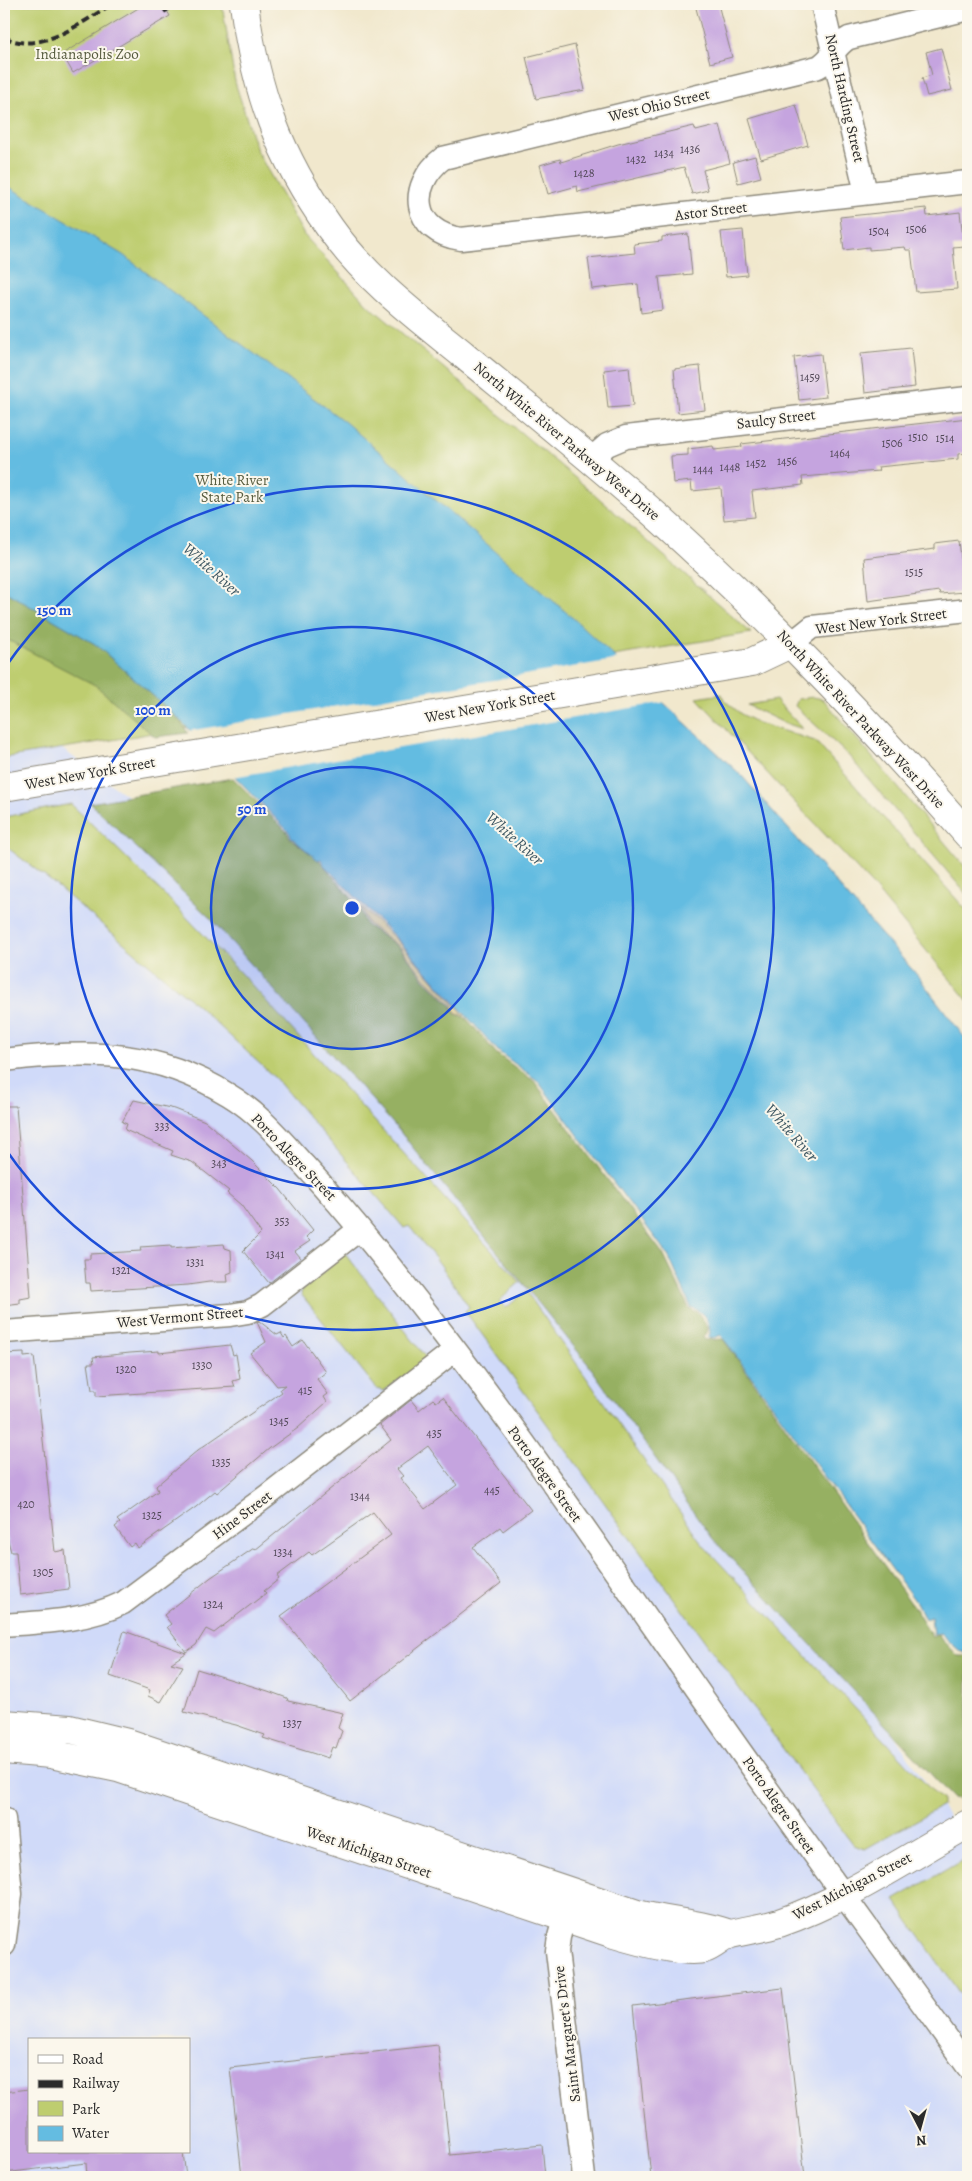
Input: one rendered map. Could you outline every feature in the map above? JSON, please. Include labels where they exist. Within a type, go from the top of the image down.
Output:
[{"type":"main road","name":"North White River Parkway West Drive","points":[[245,4],[250,46],[268,114],[300,180],[332,230],[381,286],[591,458],[691,547],[792,643],[968,835]]},
{"type":"main road","name":"West New York Street","points":[[4,787],[752,662],[792,643]]},
{"type":"main road","name":"West Michigan Street","points":[[4,1724],[70,1729],[128,1743],[568,1905],[632,1940],[668,1947],[703,1949],[730,1934],[780,1923],[843,1894],[968,1824]]},
{"type":"main road","name":"West Michigan Street","points":[[4,1750],[51,1754],[118,1768],[568,1905]]},
{"type":"street","name":"North Harding Street","points":[[822,4],[866,193]]},
{"type":"street","name":"West Ohio Street","points":[[455,238],[442,234],[432,226],[424,216],[420,204],[420,191],[424,178],[432,166],[443,158],[818,67],[828,61],[838,45],[849,38],[968,9]]},
{"type":"street","name":"Astor Street","points":[[455,238],[968,182]]},
{"type":"street","name":"Saulcy Street","points":[[591,458],[606,445],[626,437],[968,398]]},
{"type":"street","name":"West New York Street","points":[[792,643],[812,627],[968,610]]},
{"type":"street","name":"Porto Alegre Street","points":[[4,1060],[64,1054],[98,1053],[140,1058],[185,1071],[235,1098],[262,1121],[320,1182],[360,1229],[455,1350],[567,1503],[843,1894],[968,2067]]},
{"type":"street","name":"West Vermont Street","points":[[4,1332],[230,1315],[248,1312],[262,1305],[360,1229]]},
{"type":"street","name":"Hine Street","points":[[4,1626],[71,1619],[104,1612],[123,1603],[268,1495],[455,1350]]},
{"type":"street","points":[[4,1818],[12,1894],[4,1945]]},
{"type":"street","name":"Saint Margaret's Drive","points":[[568,1905],[557,1951],[584,2177]]},
{"type":"shaded area","points":[[4,707],[252,886],[651,1371],[968,1846],[968,2177],[4,2177]]},
{"type":"green space","name":"White River State Park","points":[[4,4],[222,4],[235,82],[257,151],[304,235],[367,304],[592,492],[751,633],[4,758]]},
{"type":"green space","points":[[4,591],[95,644],[177,717],[188,733],[155,737],[95,685],[4,638]]},
{"type":"green space","points":[[722,694],[724,700],[741,714],[758,723],[815,741],[968,912],[968,1001],[873,886],[697,698]]},
{"type":"green space","points":[[813,697],[823,699],[968,870],[968,896],[848,755],[795,706],[798,699]]},
{"type":"green space","points":[[776,700],[803,729],[782,722],[747,705]]},
{"type":"green space","points":[[233,778],[287,832],[291,839],[320,861],[359,907],[366,925],[399,947],[424,979],[452,1006],[455,1014],[466,1018],[497,1054],[534,1081],[663,1254],[689,1308],[698,1313],[708,1328],[707,1333],[702,1337],[706,1340],[723,1339],[913,1606],[932,1637],[938,1635],[958,1656],[968,1656],[968,1794],[958,1799],[953,1798],[713,1539],[588,1364],[397,1128],[210,918],[90,803]]},
{"type":"green space","points":[[71,804],[168,898],[249,982],[520,1282],[499,1301],[506,1308],[526,1291],[703,1545],[934,1793],[942,1799],[942,1806],[865,1849],[853,1845],[465,1311],[469,1307],[440,1264],[409,1226],[404,1228],[276,1079],[198,1006],[52,882],[4,845],[4,817]]},
{"type":"green space","points":[[345,1253],[428,1360],[383,1391],[377,1389],[301,1294],[302,1290]]},
{"type":"green space","points":[[968,1857],[968,2005],[894,1900]]},
{"type":"sand","points":[[361,907],[401,944],[465,1016],[456,1013],[453,1005],[425,978],[400,947],[368,924]]},
{"type":"water","name":"White River","points":[[4,184],[123,255],[345,422],[573,618],[741,775],[917,975],[968,1042],[968,1654],[960,1651],[940,1633],[933,1635],[931,1617],[925,1619],[916,1602],[721,1335],[714,1338],[707,1337],[710,1334],[710,1329],[707,1321],[699,1311],[691,1307],[668,1255],[537,1080],[499,1052],[401,943],[324,865],[321,859],[318,860],[292,838],[289,832],[177,717],[95,644],[4,591]]},
{"type":"pier","points":[[620,659],[666,702],[233,777],[188,731]]},
{"type":"building","points":[[145,4],[163,4],[170,16],[73,73],[62,54]]},
{"type":"building","points":[[695,4],[718,4],[732,57],[710,63]]},
{"type":"building","points":[[575,45],[585,90],[536,99],[526,57]]},
{"type":"building","points":[[941,48],[952,90],[927,96],[922,78],[932,75],[926,52]]},
{"type":"building","points":[[796,105],[808,145],[761,159],[749,119]]},
{"type":"building","points":[[720,125],[730,163],[703,170],[708,190],[692,194],[684,167],[578,192],[577,186],[548,194],[540,165],[560,159],[561,162],[618,144],[694,126],[696,131]]},
{"type":"building","points":[[755,156],[761,177],[738,183],[733,162]]},
{"type":"building","points":[[926,208],[927,216],[960,212],[964,246],[953,247],[957,289],[916,292],[911,250],[906,250],[905,247],[869,250],[869,247],[844,250],[840,217]]},
{"type":"building","points":[[743,230],[747,275],[726,277],[721,232]]},
{"type":"building","points":[[688,234],[692,274],[659,277],[663,310],[641,313],[638,284],[592,289],[588,258],[635,253],[634,244],[662,241],[662,237]]},
{"type":"building","points":[[911,348],[915,387],[865,393],[861,353]]},
{"type":"building","points":[[821,354],[826,397],[799,400],[794,357]]},
{"type":"building","points":[[700,366],[705,410],[678,413],[674,369]]},
{"type":"building","points":[[629,367],[633,406],[608,408],[604,370]]},
{"type":"building","points":[[968,418],[968,453],[958,454],[958,459],[878,467],[879,471],[802,477],[803,485],[752,491],[755,517],[724,520],[721,488],[692,491],[691,481],[673,483],[671,456],[688,455],[688,449],[713,446],[714,450],[742,447],[741,444]]},
{"type":"building","points":[[959,541],[965,592],[940,594],[939,591],[868,601],[864,558],[935,549],[935,544]]},
{"type":"building","points":[[134,1100],[175,1109],[205,1121],[252,1161],[280,1189],[313,1230],[306,1237],[310,1241],[295,1251],[301,1258],[269,1283],[243,1251],[261,1233],[241,1205],[227,1193],[229,1191],[192,1162],[171,1155],[173,1151],[125,1130],[127,1124],[122,1122]]},
{"type":"building","points":[[4,1106],[16,1106],[31,1297],[20,1299],[20,1303],[4,1305]]},
{"type":"building","points":[[224,1244],[225,1248],[231,1250],[232,1272],[227,1274],[228,1282],[91,1291],[90,1283],[86,1283],[84,1259],[90,1259],[90,1254],[141,1251],[140,1247],[171,1245],[171,1248]]},
{"type":"building","points":[[259,1321],[277,1335],[281,1333],[284,1338],[286,1336],[293,1347],[303,1340],[326,1372],[317,1379],[328,1394],[324,1397],[327,1402],[298,1428],[270,1448],[217,1493],[215,1491],[196,1507],[138,1548],[135,1543],[130,1547],[115,1527],[120,1523],[117,1520],[158,1491],[156,1486],[198,1450],[282,1392],[280,1389],[285,1385],[277,1386],[250,1353],[266,1342],[257,1322]]},
{"type":"building","points":[[230,1345],[233,1355],[236,1354],[240,1379],[233,1381],[235,1387],[96,1396],[96,1390],[92,1390],[88,1363],[94,1363],[93,1357],[159,1351],[159,1353]]},
{"type":"building","points":[[24,1353],[24,1357],[34,1356],[55,1552],[65,1550],[69,1589],[20,1595],[16,1552],[11,1552],[5,1529],[4,1354]]},
{"type":"building","points":[[443,1397],[531,1510],[503,1531],[500,1527],[473,1547],[501,1583],[350,1701],[281,1616],[391,1535],[373,1512],[312,1555],[309,1552],[277,1576],[279,1579],[264,1591],[266,1593],[214,1633],[206,1629],[196,1645],[186,1652],[167,1627],[171,1624],[164,1615],[210,1578],[254,1548],[255,1550],[391,1440],[380,1425],[411,1400],[419,1410],[433,1399],[436,1402]],"holes":[[[428,1446],[457,1485],[425,1509],[400,1478],[403,1476],[397,1469]]]},
{"type":"building","points":[[124,1631],[186,1653],[171,1663],[183,1666],[161,1702],[148,1696],[150,1690],[110,1676]]},
{"type":"building","points":[[197,1669],[268,1691],[287,1698],[288,1701],[343,1713],[338,1728],[342,1731],[336,1748],[332,1747],[328,1758],[263,1738],[265,1735],[236,1725],[184,1712]]},
{"type":"building","points":[[783,1988],[805,2177],[651,2177],[633,2006]]},
{"type":"building","points":[[438,2045],[450,2155],[542,2145],[545,2177],[242,2177],[230,2068]]},
{"type":"building","points":[[28,2089],[28,2154],[183,2154],[186,2177],[87,2177],[86,2163],[4,2173],[4,2092]]},
{"type":"railway","points":[[4,37],[18,42],[46,40],[74,27],[112,4]]},
{"type":"railway","points":[[164,12],[175,4]]},
{"type":"park label","name":"Indianapolis Zoo","points":[[87,54]]}]
